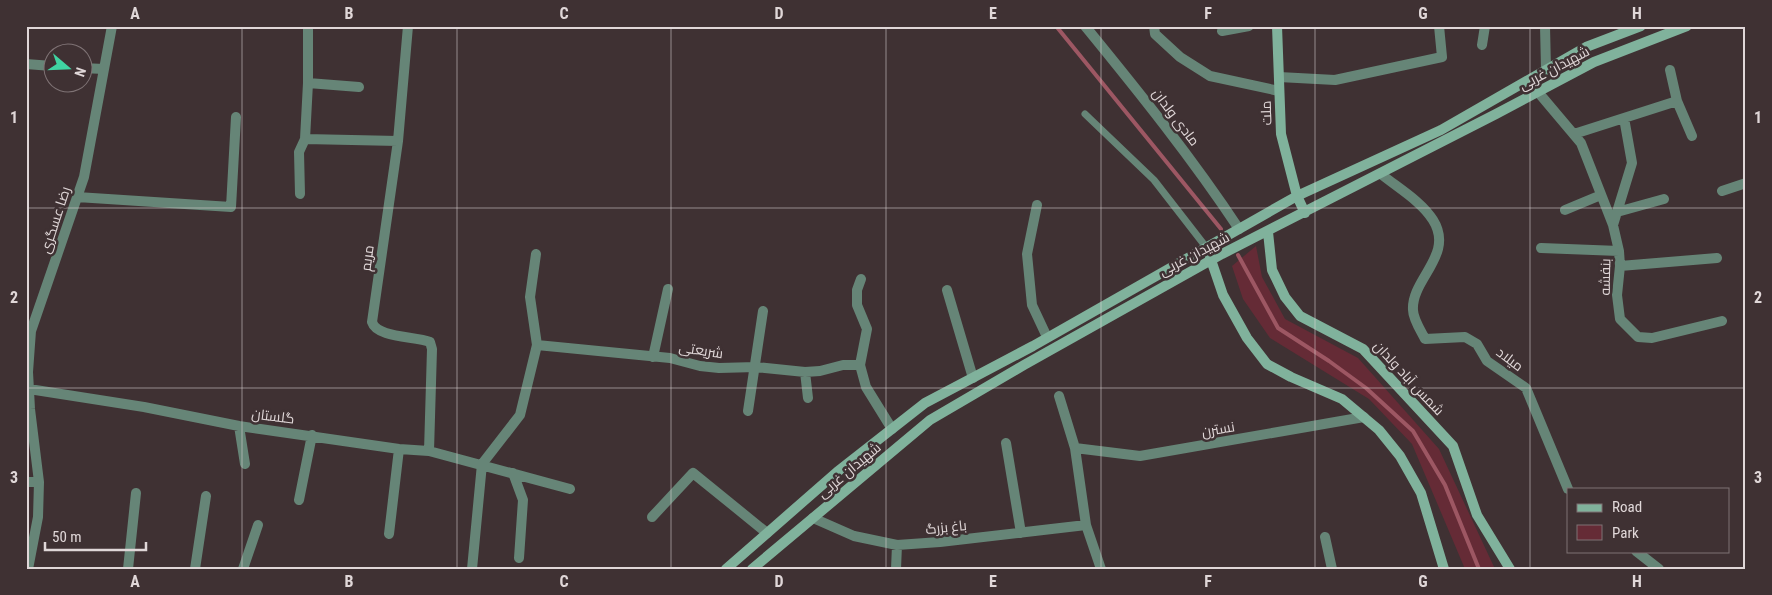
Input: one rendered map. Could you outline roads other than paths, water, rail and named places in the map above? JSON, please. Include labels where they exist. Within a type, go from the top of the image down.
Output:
[{"type":"main road","name":"ملت","points":[[1277,26],[1281,134],[1298,196],[1305,213]]},
{"type":"main road","name":"شهیدان غربی","points":[[726,569],[837,472],[925,403],[1298,196],[1441,130],[1586,47],[1641,26]]},
{"type":"main road","name":"شهیدان غربی","points":[[758,567],[812,518],[930,420],[1211,260],[1381,174],[1594,62],[1687,26]]},
{"type":"main road","name":"شمس آباد ولدان","points":[[1268,232],[1272,270],[1285,296],[1300,316],[1363,349],[1453,446],[1477,516],[1510,569]]},
{"type":"main road","points":[[1206,247],[1223,295],[1247,338],[1267,364],[1291,377],[1342,399],[1379,430],[1400,456],[1421,492],[1444,569]]},
{"type":"street","name":"رضا عسگری","points":[[28,569],[38,517],[39,482],[29,389],[31,331],[84,177],[112,26]]},
{"type":"street","points":[[300,194],[299,152],[305,139],[308,83],[308,26]]},
{"type":"street","name":"مریم","points":[[408,26],[398,142],[372,322],[376,329],[383,332],[430,342],[432,349],[429,451]]},
{"type":"street","name":"مادی ولدان","points":[[1085,26],[1153,109],[1214,191],[1239,229]]},
{"type":"street","points":[[1154,26],[1155,34],[1180,57],[1210,76],[1279,91]]},
{"type":"street","points":[[1222,31],[1249,26]]},
{"type":"street","points":[[1279,77],[1335,80],[1442,57],[1439,26]]},
{"type":"street","points":[[1482,45],[1485,26]]},
{"type":"street","points":[[1544,26],[1546,70]]},
{"type":"street","points":[[26,64],[42,65]]},
{"type":"street","points":[[92,69],[104,70]]},
{"type":"street","points":[[1670,70],[1677,101],[1692,136]]},
{"type":"street","points":[[308,83],[359,87]]},
{"type":"street","name":"بنفشه","points":[[1538,92],[1581,143],[1613,225],[1619,251],[1620,266],[1617,295],[1620,319],[1638,336],[1652,338],[1722,321]]},
{"type":"street","points":[[1574,134],[1677,101]]},
{"type":"street","points":[[77,197],[231,207],[236,116]]},
{"type":"street","points":[[1613,225],[1632,163],[1624,118]]},
{"type":"street","points":[[305,139],[398,142]]},
{"type":"street","name":"میلاد","points":[[1381,174],[1422,207],[1434,221],[1439,240],[1435,261],[1418,289],[1413,311],[1425,339],[1465,337],[1477,344],[1487,361],[1526,388],[1568,488]]},
{"type":"street","points":[[1722,191],[1746,183]]},
{"type":"street","points":[[1565,210],[1601,195]]},
{"type":"street","points":[[1617,212],[1664,199]]},
{"type":"street","points":[[1037,205],[1027,254],[1032,305],[1047,337]]},
{"type":"street","points":[[1541,248],[1619,251]]},
{"type":"street","points":[[472,569],[482,464],[520,415],[537,345],[530,297],[536,254]]},
{"type":"street","points":[[1620,266],[1717,258]]},
{"type":"street","points":[[861,279],[857,290],[857,306],[867,329],[860,365],[866,388],[892,429]]},
{"type":"street","points":[[653,357],[668,289]]},
{"type":"street","points":[[947,290],[973,378]]},
{"type":"street","points":[[748,411],[763,311]]},
{"type":"street","name":"شریعتی","points":[[537,345],[653,357],[700,366],[756,367],[805,372],[820,371],[843,365],[860,365]]},
{"type":"street","points":[[805,372],[808,398]]},
{"type":"street","name":"گلستان","points":[[29,389],[144,407],[239,426],[400,449],[429,451],[570,489]]},
{"type":"street","points":[[1059,396],[1075,448],[1086,525],[1102,569]]},
{"type":"street","name":"نسترن","points":[[1075,448],[1140,456],[1364,417]]},
{"type":"street","points":[[239,426],[245,464]]},
{"type":"street","points":[[299,500],[312,435]]},
{"type":"street","points":[[1006,443],[1021,532]]},
{"type":"street","points":[[389,534],[400,449]]},
{"type":"street","points":[[513,473],[523,500],[519,558]]},
{"type":"street","points":[[652,517],[693,473],[767,533]]},
{"type":"street","points":[[26,482],[39,482]]},
{"type":"street","points":[[128,569],[136,493]]},
{"type":"street","points":[[195,569],[206,496]]},
{"type":"street","name":"باغ بزرگ","points":[[812,518],[854,536],[897,545],[1086,525]]},
{"type":"street","points":[[251,569],[244,568],[258,525]]},
{"type":"street","points":[[1325,537],[1332,569]]},
{"type":"street","points":[[896,569],[897,545]]},
{"type":"street","points":[[1637,552],[1659,569]]},
{"type":"lane","points":[[1085,114],[1154,180],[1206,247]]},
{"type":"waterway","points":[[1056,26],[1221,229]]},
{"type":"waterway","points":[[1238,255],[1278,328],[1366,388],[1413,431],[1445,485],[1479,569]]}]
